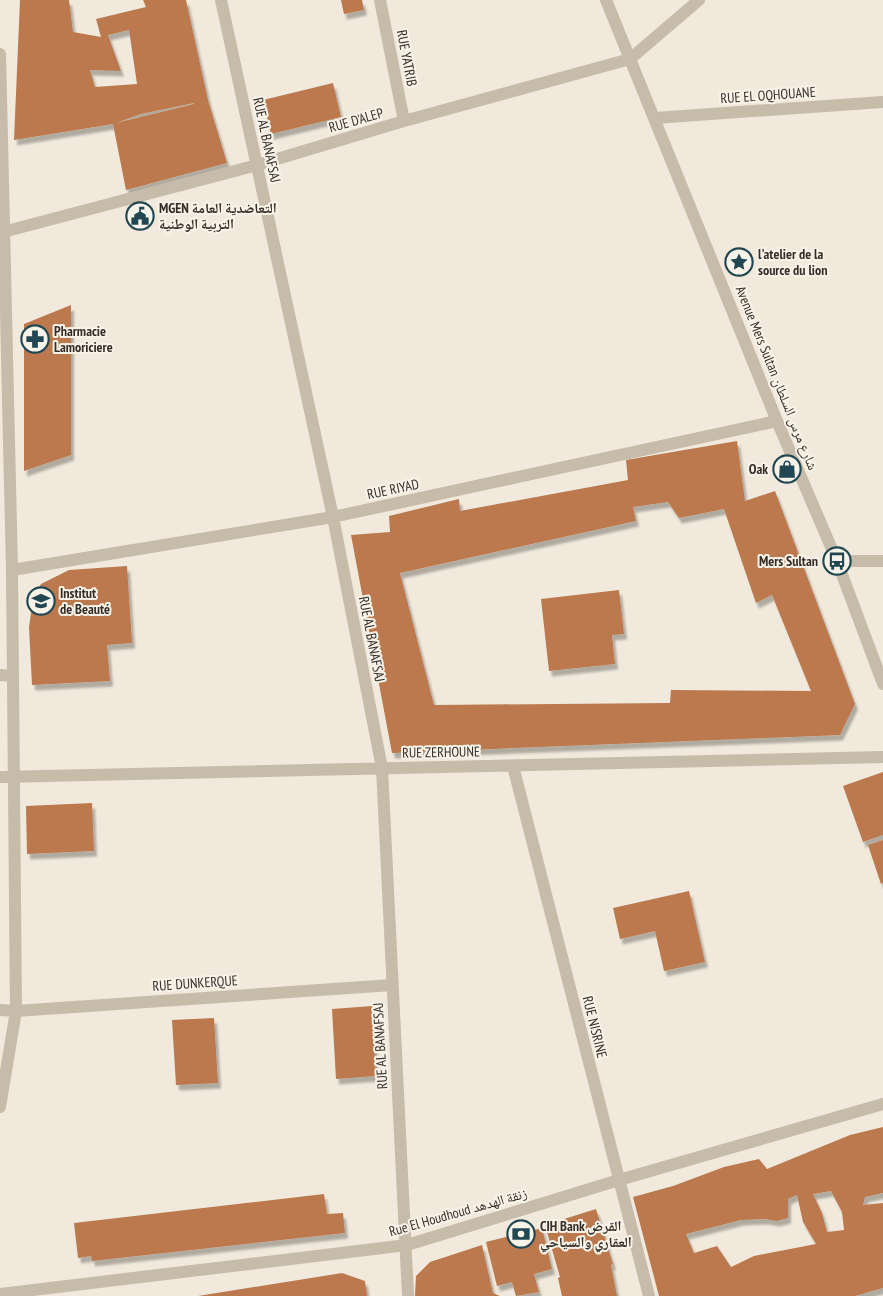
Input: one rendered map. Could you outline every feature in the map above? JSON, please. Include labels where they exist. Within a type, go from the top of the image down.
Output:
[{"type":"street","name":"RUE AL BANAFSAJ","points":[[221,0],[333,517],[382,768],[407,1245],[408,1296]]},
{"type":"street","name":"RUE YATRIB","points":[[380,0],[404,121]]},
{"type":"street","name":"Avenue Mers Sultan شارع مرس السلطان","points":[[606,0],[777,421],[837,561],[883,684]]},
{"type":"street","name":"RUE D'ALEP","points":[[3,232],[257,164],[404,121],[630,59],[700,0]]},
{"type":"street","points":[[0,54],[4,418],[12,570],[6,676],[14,778],[16,1011],[0,1107]]},
{"type":"street","name":"RUE EL OQHOUANE","points":[[655,118],[883,102]]},
{"type":"street","name":"RUE RIYAD","points":[[12,570],[333,517],[777,421]]},
{"type":"street","points":[[837,561],[883,560]]},
{"type":"street","name":"RUE ZERHOUNE","points":[[0,777],[883,757]]},
{"type":"street","name":"RUE NISRINE","points":[[513,766],[649,1296]]},
{"type":"street","name":"RUE DUNKERQUE","points":[[0,1010],[16,1011],[392,985]]},
{"type":"street","name":"Rue El Houdhoud زنقة الهدهد","points":[[0,1294],[407,1245],[619,1180],[883,1104]]},
{"type":"building","points":[[20,0],[69,0],[73,32],[101,37],[96,19],[146,7],[143,0],[186,0],[208,100],[227,163],[126,190],[113,124],[14,140]],"holes":[[[129,30],[137,84],[95,87],[90,70],[121,71],[108,35]],[[194,104],[116,123],[141,114]]]},
{"type":"building","points":[[341,0],[362,0],[364,10],[344,14]]},
{"type":"building","points":[[333,83],[341,117],[271,134],[263,100]]},
{"type":"building","points":[[71,305],[71,455],[24,471],[24,324]]},
{"type":"building","points":[[737,441],[745,501],[775,491],[855,704],[840,735],[392,753],[351,535],[390,532],[389,516],[459,499],[460,511],[628,480],[626,460]],"holes":[[[668,502],[679,518],[724,509],[756,603],[772,595],[811,691],[671,690],[670,703],[434,705],[400,573],[636,521],[633,507]]]},
{"type":"building","points":[[127,566],[132,643],[107,645],[110,681],[32,685],[29,627],[33,599],[41,584],[69,570]]},
{"type":"building","points":[[619,590],[624,634],[612,635],[615,664],[549,671],[541,599]]},
{"type":"building","points":[[883,772],[883,835],[863,842],[843,786]]},
{"type":"building","points":[[92,803],[94,851],[27,854],[26,806]]},
{"type":"building","points":[[883,840],[883,883],[881,884],[868,845]]},
{"type":"building","points":[[689,891],[705,962],[664,971],[655,931],[620,939],[613,908]]},
{"type":"building","points":[[372,1006],[376,1076],[336,1079],[332,1009]]},
{"type":"building","points":[[214,1018],[218,1083],[176,1085],[172,1020]]},
{"type":"building","points":[[883,1127],[883,1193],[865,1197],[863,1205],[883,1203],[883,1288],[855,1296],[659,1296],[633,1197],[673,1186],[724,1167],[759,1159],[767,1169],[850,1135]],"holes":[[[831,1191],[842,1212],[844,1230],[827,1232],[822,1213],[813,1194]],[[797,1195],[803,1222],[816,1244],[754,1256],[731,1267],[717,1246],[694,1253],[686,1234],[741,1220],[765,1219],[777,1221],[788,1218],[788,1199]]]},
{"type":"building","points":[[324,1194],[327,1214],[343,1213],[345,1233],[92,1261],[91,1256],[78,1258],[74,1223]]},
{"type":"building","points":[[596,1209],[613,1264],[611,1265],[617,1296],[562,1296],[558,1278],[560,1277],[545,1225]]},
{"type":"building","points":[[542,1228],[552,1269],[534,1274],[539,1292],[516,1296],[512,1282],[497,1286],[486,1242]]},
{"type":"building","points":[[482,1245],[493,1293],[500,1296],[415,1296],[416,1276],[430,1262]]},
{"type":"building","points":[[342,1273],[365,1281],[367,1296],[198,1296]]},
{"type":"place","name":"MGEN التعاضدية العامة التربية الوطنية","points":[[140,216]]},
{"type":"place","name":"l'atelier de la source du lion","points":[[739,262]]},
{"type":"place","name":"Pharmacie Lamoriciere","points":[[35,339]]},
{"type":"place","name":"Oak","points":[[787,469]]},
{"type":"place","name":"Mers Sultan","points":[[837,561]]},
{"type":"place","name":"Institut de Beauté","points":[[41,601]]},
{"type":"place","name":"CIH Bank القرض العقاري والسياحي","points":[[521,1234]]}]
